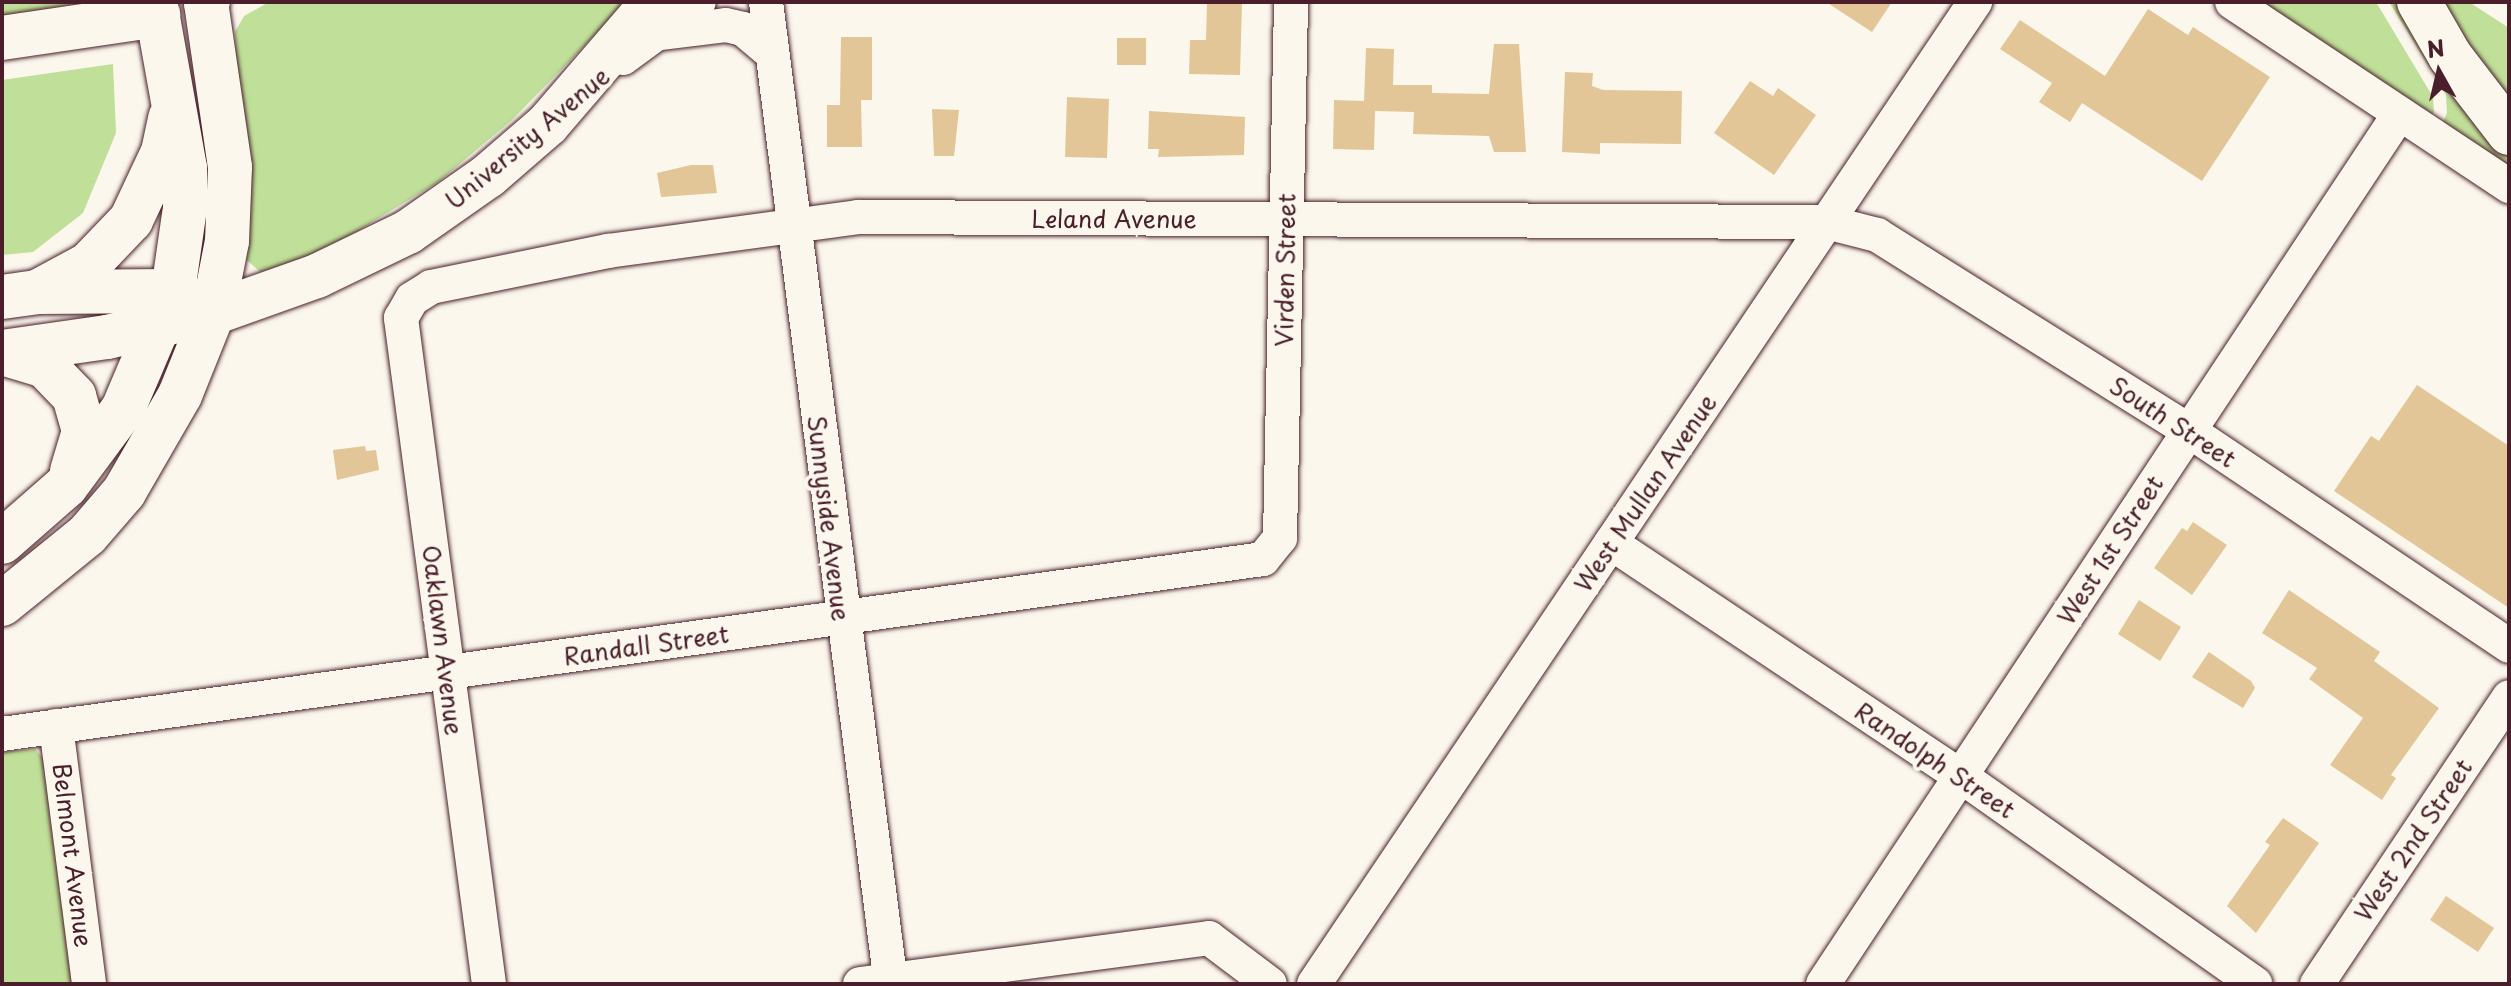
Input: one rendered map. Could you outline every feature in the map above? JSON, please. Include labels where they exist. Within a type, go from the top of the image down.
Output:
[{"type":"main road","points":[[2,38],[207,2],[230,167],[227,241],[213,313],[180,395],[124,492],[87,535],[2,604]]},
{"type":"main road","points":[[2419,2],[2450,56],[2509,133]]},
{"type":"main road","points":[[2,542],[66,486],[123,409],[167,309],[185,208],[174,97],[156,9]]},
{"type":"main road","name":"University Avenue","points":[[20,294],[213,313],[317,276],[408,232],[488,176],[574,98],[652,19]]},
{"type":"main road","points":[[20,294],[89,264],[131,220],[163,152],[174,97]]},
{"type":"main road","name":"University Avenue","points":[[2,353],[167,309]]},
{"type":"main road","points":[[2,353],[45,366],[78,403],[84,431],[66,486]]},
{"type":"street","points":[[652,19],[699,2]]},
{"type":"street","name":"Sunnyside Avenue","points":[[766,2],[769,51],[841,617],[880,983]]},
{"type":"street","name":"Virden Street","points":[[1280,538],[1291,2]]},
{"type":"street","name":"West Mullan Avenue","points":[[1314,984],[1975,2]]},
{"type":"street","points":[[2232,2],[2398,116],[2509,186]]},
{"type":"street","points":[[652,19],[743,29],[769,51]]},
{"type":"street","name":"West 1st Street","points":[[1823,984],[2398,116]]},
{"type":"street","name":"Leland Avenue","points":[[412,299],[431,287],[608,251],[858,217],[1826,222]]},
{"type":"street","name":"South Street","points":[[1826,222],[1877,235],[2188,430],[2509,646]]},
{"type":"street","name":"Oaklawn Avenue","points":[[412,299],[401,318],[489,984]]},
{"type":"street","name":"Randall Street","points":[[2,734],[841,617],[1236,567],[1263,559],[1280,538]]},
{"type":"street","name":"Randolph Street","points":[[1611,543],[1962,777],[2255,984]]},
{"type":"street","name":"West 2nd Street","points":[[2317,984],[2509,697]]},
{"type":"street","name":"Belmont Avenue","points":[[56,726],[89,984]]},
{"type":"street","points":[[880,983],[1209,938],[1270,984]]},
{"type":"green space","points":[[2,2],[131,2],[2,27]]},
{"type":"green space","points":[[269,2],[627,2],[511,121],[438,182],[331,247],[263,274],[244,258],[235,32],[244,16]]},
{"type":"green space","points":[[2258,2],[2376,2],[2433,97],[2434,112],[2428,119]]},
{"type":"green space","points":[[2389,2],[2400,2],[2509,155],[2509,173],[2440,128],[2447,113],[2446,94]]},
{"type":"green space","points":[[2434,2],[2469,2],[2509,28],[2509,111]]},
{"type":"green space","points":[[113,64],[116,133],[83,213],[33,252],[2,255],[2,80]]},
{"type":"green space","points":[[35,749],[48,764],[77,984],[2,984],[2,752]]},
{"type":"building","points":[[1207,2],[1242,2],[1240,75],[1189,74],[1190,40],[1206,40]]},
{"type":"building","points":[[1826,2],[1892,2],[1872,32]]},
{"type":"building","points":[[2148,9],[2188,35],[2193,27],[2270,77],[2202,181],[2082,103],[2070,122],[2039,102],[2052,83],[2000,49],[2020,20],[2105,76]]},
{"type":"building","points":[[841,37],[872,37],[872,100],[861,100],[862,147],[827,147],[827,105],[840,105]]},
{"type":"building","points":[[1117,38],[1146,38],[1146,65],[1117,65]]},
{"type":"building","points":[[1494,44],[1519,44],[1526,152],[1494,152],[1489,136],[1413,134],[1414,112],[1375,111],[1374,150],[1333,149],[1334,100],[1364,101],[1366,48],[1394,49],[1393,85],[1432,85],[1432,93],[1489,94]]},
{"type":"building","points":[[1565,72],[1593,73],[1592,86],[1603,90],[1682,91],[1681,144],[1600,143],[1600,154],[1562,152]]},
{"type":"building","points":[[1750,81],[1773,96],[1778,88],[1816,115],[1774,175],[1714,133]]},
{"type":"building","points":[[1067,97],[1109,99],[1107,158],[1065,157]]},
{"type":"building","points":[[932,109],[959,110],[954,156],[934,156]]},
{"type":"building","points":[[1149,111],[1245,117],[1244,155],[1158,157],[1159,149],[1148,149]]},
{"type":"building","points":[[691,165],[713,165],[717,193],[661,197],[657,173]]},
{"type":"building","points":[[2417,385],[2509,446],[2509,608],[2334,491],[2371,436],[2379,441]]},
{"type":"building","points":[[365,446],[366,451],[376,450],[379,470],[337,480],[333,450]]},
{"type":"building","points":[[2193,522],[2227,545],[2192,595],[2154,568],[2182,528],[2187,531]]},
{"type":"building","points":[[2289,590],[2380,652],[2374,661],[2439,708],[2391,775],[2396,778],[2382,800],[2330,765],[2363,718],[2309,679],[2317,668],[2262,633]]},
{"type":"building","points":[[2139,600],[2181,627],[2160,661],[2118,634]]},
{"type":"building","points":[[2209,652],[2251,681],[2255,688],[2243,708],[2192,677]]},
{"type":"building","points":[[2283,818],[2319,843],[2256,933],[2227,906],[2270,845],[2265,842]]},
{"type":"building","points":[[2446,896],[2494,928],[2478,952],[2430,920]]}]
